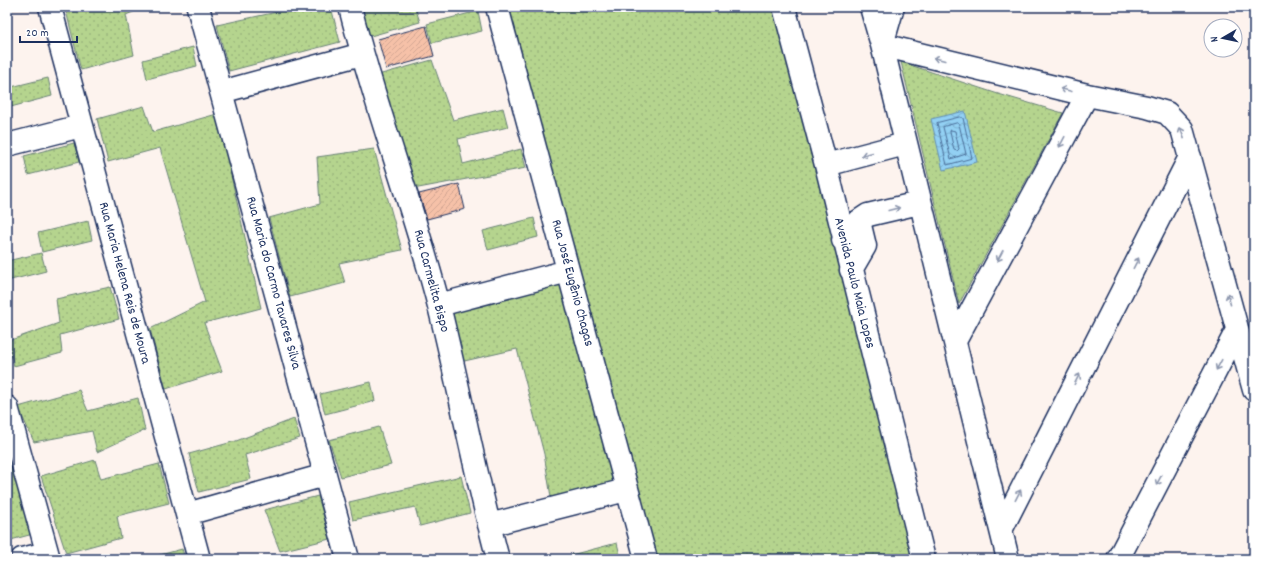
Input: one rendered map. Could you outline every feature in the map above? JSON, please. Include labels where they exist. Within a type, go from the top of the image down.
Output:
[{"type":"street","name":"Rua Maria Helena Reis de Moura","points":[[50,7],[199,559]]},
{"type":"street","name":"Rua Maria do Carmo Tavares Silva","points":[[198,7],[348,559]]},
{"type":"street","name":"Rua Carmelita Bispo","points":[[350,7],[362,54],[406,190],[439,305],[498,559]]},
{"type":"street","name":"Rua José Eugênio Chagas","points":[[497,7],[626,490],[646,559]]},
{"type":"street","name":"Avenida Paulo Maia Lopes","points":[[784,7],[826,165],[843,240],[924,559]]},
{"type":"street","points":[[870,7],[882,45],[919,203],[955,341],[1008,559]]},
{"type":"street","points":[[882,45],[893,7]]},
{"type":"street","points":[[882,45],[1167,113],[1182,129],[1254,390]]},
{"type":"street","points":[[221,92],[362,54]]},
{"type":"street","points":[[955,341],[1087,95]]},
{"type":"street","points":[[7,145],[82,126]]},
{"type":"street","points":[[826,165],[905,144]]},
{"type":"street","points":[[1001,530],[1190,157]]},
{"type":"street","points":[[843,240],[859,221],[868,216],[919,203]]},
{"type":"street","points":[[851,270],[865,246],[859,221]]},
{"type":"street","points":[[439,305],[568,272]]},
{"type":"street","points":[[1118,559],[1237,330]]},
{"type":"street","points":[[7,407],[48,556],[22,559]]},
{"type":"street","points":[[187,514],[325,475]]},
{"type":"street","points":[[489,525],[626,490]]},
{"type":"green space","points":[[65,7],[145,7],[126,15],[134,55],[81,70]]},
{"type":"green space","points":[[276,7],[331,7],[340,42],[229,71],[217,25],[277,12]]},
{"type":"green space","points":[[360,7],[415,7],[420,22],[367,37]]},
{"type":"green space","points":[[498,7],[784,7],[920,559],[646,559],[571,283],[613,484],[551,497],[544,454],[517,349],[460,362],[439,305],[568,271]]},
{"type":"green space","points":[[478,11],[482,31],[432,43],[427,24]]},
{"type":"green space","points":[[193,47],[197,66],[147,79],[143,60]]},
{"type":"green space","points":[[432,60],[453,120],[503,108],[508,127],[458,139],[463,164],[521,149],[526,168],[413,189],[378,75]]},
{"type":"green space","points":[[901,62],[995,93],[1063,113],[959,304]]},
{"type":"green space","points":[[48,78],[52,96],[7,108],[7,88]]},
{"type":"green space","points":[[144,106],[153,132],[217,114],[261,308],[204,323],[222,371],[166,389],[150,329],[205,302],[160,148],[108,162],[97,119]]},
{"type":"green space","points":[[74,143],[79,162],[28,175],[24,156]]},
{"type":"green space","points":[[374,149],[402,250],[339,263],[345,283],[290,297],[269,218],[320,204],[317,157]]},
{"type":"green space","points":[[534,218],[538,237],[488,250],[483,231]]},
{"type":"green space","points":[[88,221],[92,240],[42,252],[38,233]]},
{"type":"green space","points":[[41,253],[46,271],[7,281],[7,261]]},
{"type":"green space","points":[[110,287],[119,319],[60,335],[62,353],[14,366],[8,341],[59,323],[56,299]]},
{"type":"green space","points":[[371,382],[375,401],[325,414],[320,394]]},
{"type":"green space","points":[[79,390],[88,411],[138,398],[145,430],[97,452],[92,431],[34,442],[18,407]]},
{"type":"green space","points":[[294,419],[300,438],[245,455],[251,479],[199,492],[189,454],[236,441]]},
{"type":"green space","points":[[379,427],[391,465],[341,477],[329,440]]},
{"type":"green space","points":[[7,447],[33,534],[7,541]]},
{"type":"green space","points":[[95,460],[101,479],[159,464],[169,503],[117,516],[121,538],[66,553],[41,476]]},
{"type":"green space","points":[[461,476],[470,513],[420,526],[415,507],[353,520],[349,502]]},
{"type":"green space","points":[[318,496],[330,539],[280,551],[264,510]]},
{"type":"green space","points":[[617,543],[621,559],[568,559],[567,556]]},
{"type":"green space","points":[[182,549],[185,559],[145,559]]},
{"type":"water","points":[[965,111],[977,162],[943,170],[931,119]]},
{"type":"building","points":[[426,26],[434,56],[386,69],[378,39]]},
{"type":"building","points":[[459,184],[465,209],[427,219],[419,194]]}]
